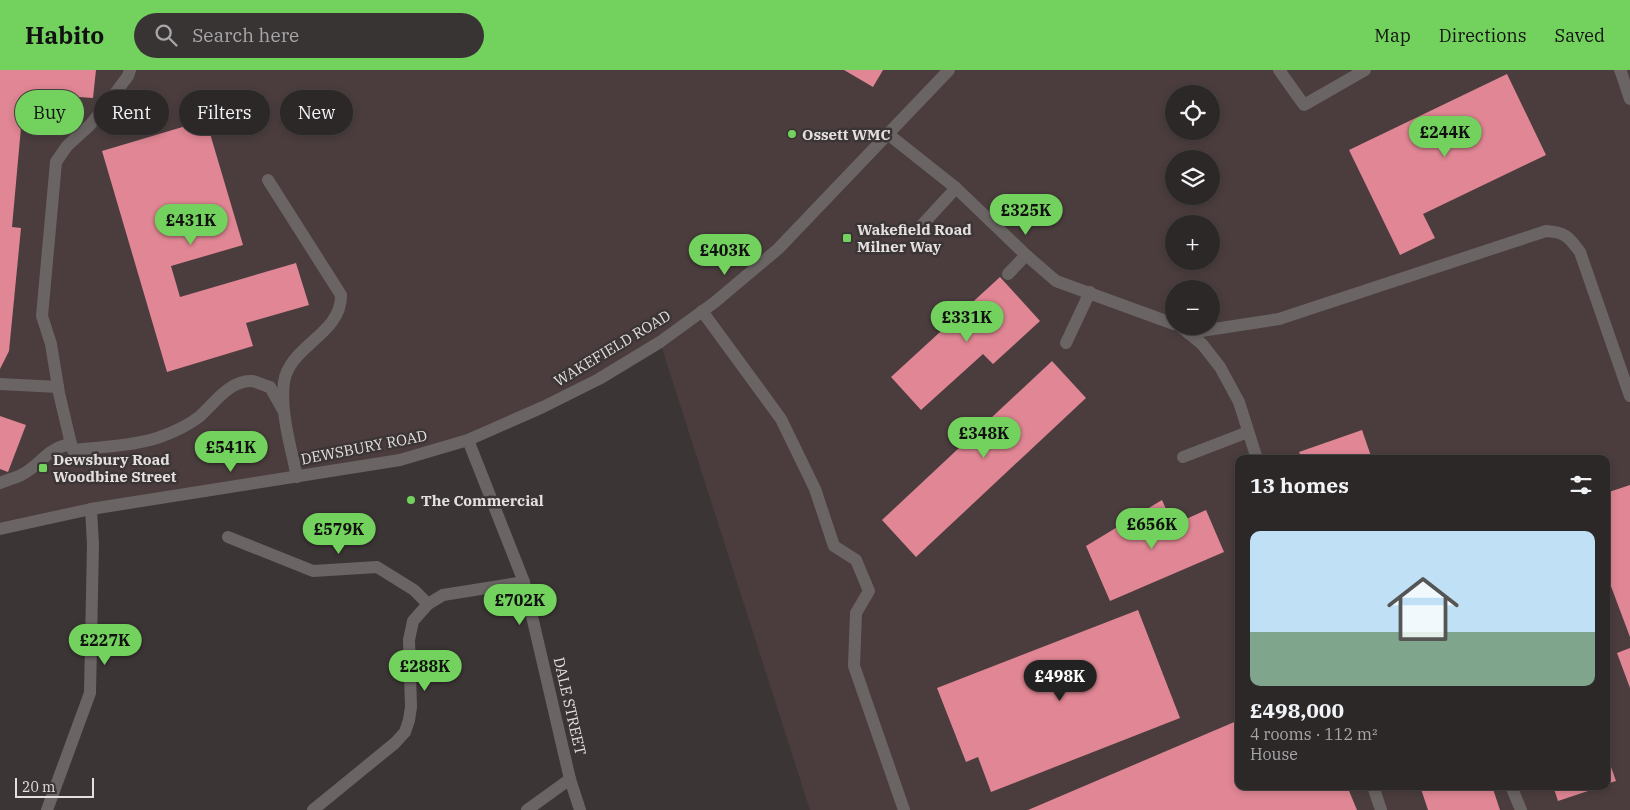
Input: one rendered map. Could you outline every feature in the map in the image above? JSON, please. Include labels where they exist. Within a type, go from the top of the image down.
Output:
[{"type":"street","points":[[130,70],[128,76],[101,111],[67,146],[56,162],[42,316],[51,344],[70,444],[73,450],[157,438],[184,427],[200,416],[219,397],[236,384],[252,381],[270,387],[284,413]]},
{"type":"street","name":"WAKEFIELD ROAD","points":[[468,440],[543,407],[600,379],[660,342],[702,311],[778,249],[949,70]]},
{"type":"street","points":[[1279,70],[1304,105],[1365,70]]},
{"type":"street","points":[[1620,71],[1630,99]]},
{"type":"street","points":[[888,134],[956,188],[1056,281],[1165,321]]},
{"type":"street","points":[[268,180],[341,295],[337,315],[288,368],[284,382],[284,413],[297,477]]},
{"type":"street","points":[[921,226],[956,188]]},
{"type":"street","points":[[1220,326],[1279,319],[1546,231],[1557,231],[1568,236],[1580,252],[1630,396]]},
{"type":"street","points":[[1008,274],[1026,255]]},
{"type":"street","points":[[1066,343],[1090,292]]},
{"type":"street","points":[[702,311],[781,419],[814,489],[834,546],[856,560],[869,591],[856,613],[854,666],[904,810]]},
{"type":"street","points":[[1190,335],[1202,344],[1220,367],[1239,402],[1256,455]]},
{"type":"street","points":[[0,384],[58,387]]},
{"type":"street","points":[[1183,456],[1248,432]]},
{"type":"street","name":"DEWSBURY ROAD","points":[[0,529],[91,509],[400,460],[468,440]]},
{"type":"street","name":"DALE STREET","points":[[468,440],[524,582],[570,780],[580,810]]},
{"type":"street","points":[[0,483],[23,474],[54,449],[70,444]]},
{"type":"street","points":[[47,810],[90,693],[93,552],[91,509]]},
{"type":"street","points":[[228,536],[313,571],[377,567],[414,590],[428,604]]},
{"type":"street","points":[[313,810],[396,743],[405,732],[411,707],[411,630],[413,621],[428,604],[443,595],[524,582]]},
{"type":"street","points":[[527,810],[570,780]]},
{"type":"street","points":[[1374,790],[1381,810]]},
{"type":"street","points":[[1513,790],[1521,810]]},
{"type":"shaded area","points":[[0,70],[1630,70],[1630,810],[810,810],[660,342],[543,407],[400,460],[0,529]]},
{"type":"building","points":[[0,70],[96,70],[93,98],[84,97],[84,90],[15,90],[15,135],[20,135],[12,227],[21,228],[9,351],[0,369]]},
{"type":"building","points":[[844,70],[883,70],[873,87]]},
{"type":"building","points":[[1507,74],[1546,155],[1423,214],[1435,238],[1400,255],[1349,150]]},
{"type":"building","points":[[179,128],[179,135],[210,135],[243,245],[171,266],[180,297],[296,263],[309,305],[246,323],[253,346],[167,372],[102,151],[156,135],[169,135],[169,131]]},
{"type":"building","points":[[1000,277],[1040,321],[993,364],[983,354],[921,410],[891,377]]},
{"type":"building","points":[[1052,361],[1086,398],[916,557],[882,520]]},
{"type":"building","points":[[0,416],[26,425],[8,472],[0,469]]},
{"type":"building","points":[[1362,430],[1371,455],[1300,455],[1299,452]]},
{"type":"building","points":[[1630,485],[1630,637],[1610,584],[1610,492]]},
{"type":"building","points":[[1162,500],[1173,525],[1206,510],[1224,552],[1110,601],[1086,546]]},
{"type":"building","points":[[1138,610],[1180,718],[991,792],[978,757],[966,762],[937,688]]},
{"type":"building","points":[[1630,648],[1630,688],[1617,653]]},
{"type":"building","points":[[1235,722],[1235,790],[1349,790],[1357,810],[1028,810]]},
{"type":"building","points":[[1610,764],[1616,781],[1610,783]]},
{"type":"building","points":[[1421,790],[1493,790],[1500,810],[1428,810]]},
{"type":"building","points":[[1554,790],[1591,790],[1558,801]]},
{"type":"place","name":"Ossett WMC","points":[[792,134]]},
{"type":"place","name":"Wakefield Road Milner Way","points":[[847,238]]},
{"type":"place","name":"Dewsbury Road Woodbine Street","points":[[43,468]]},
{"type":"place","name":"The Commercial","points":[[411,500]]}]
